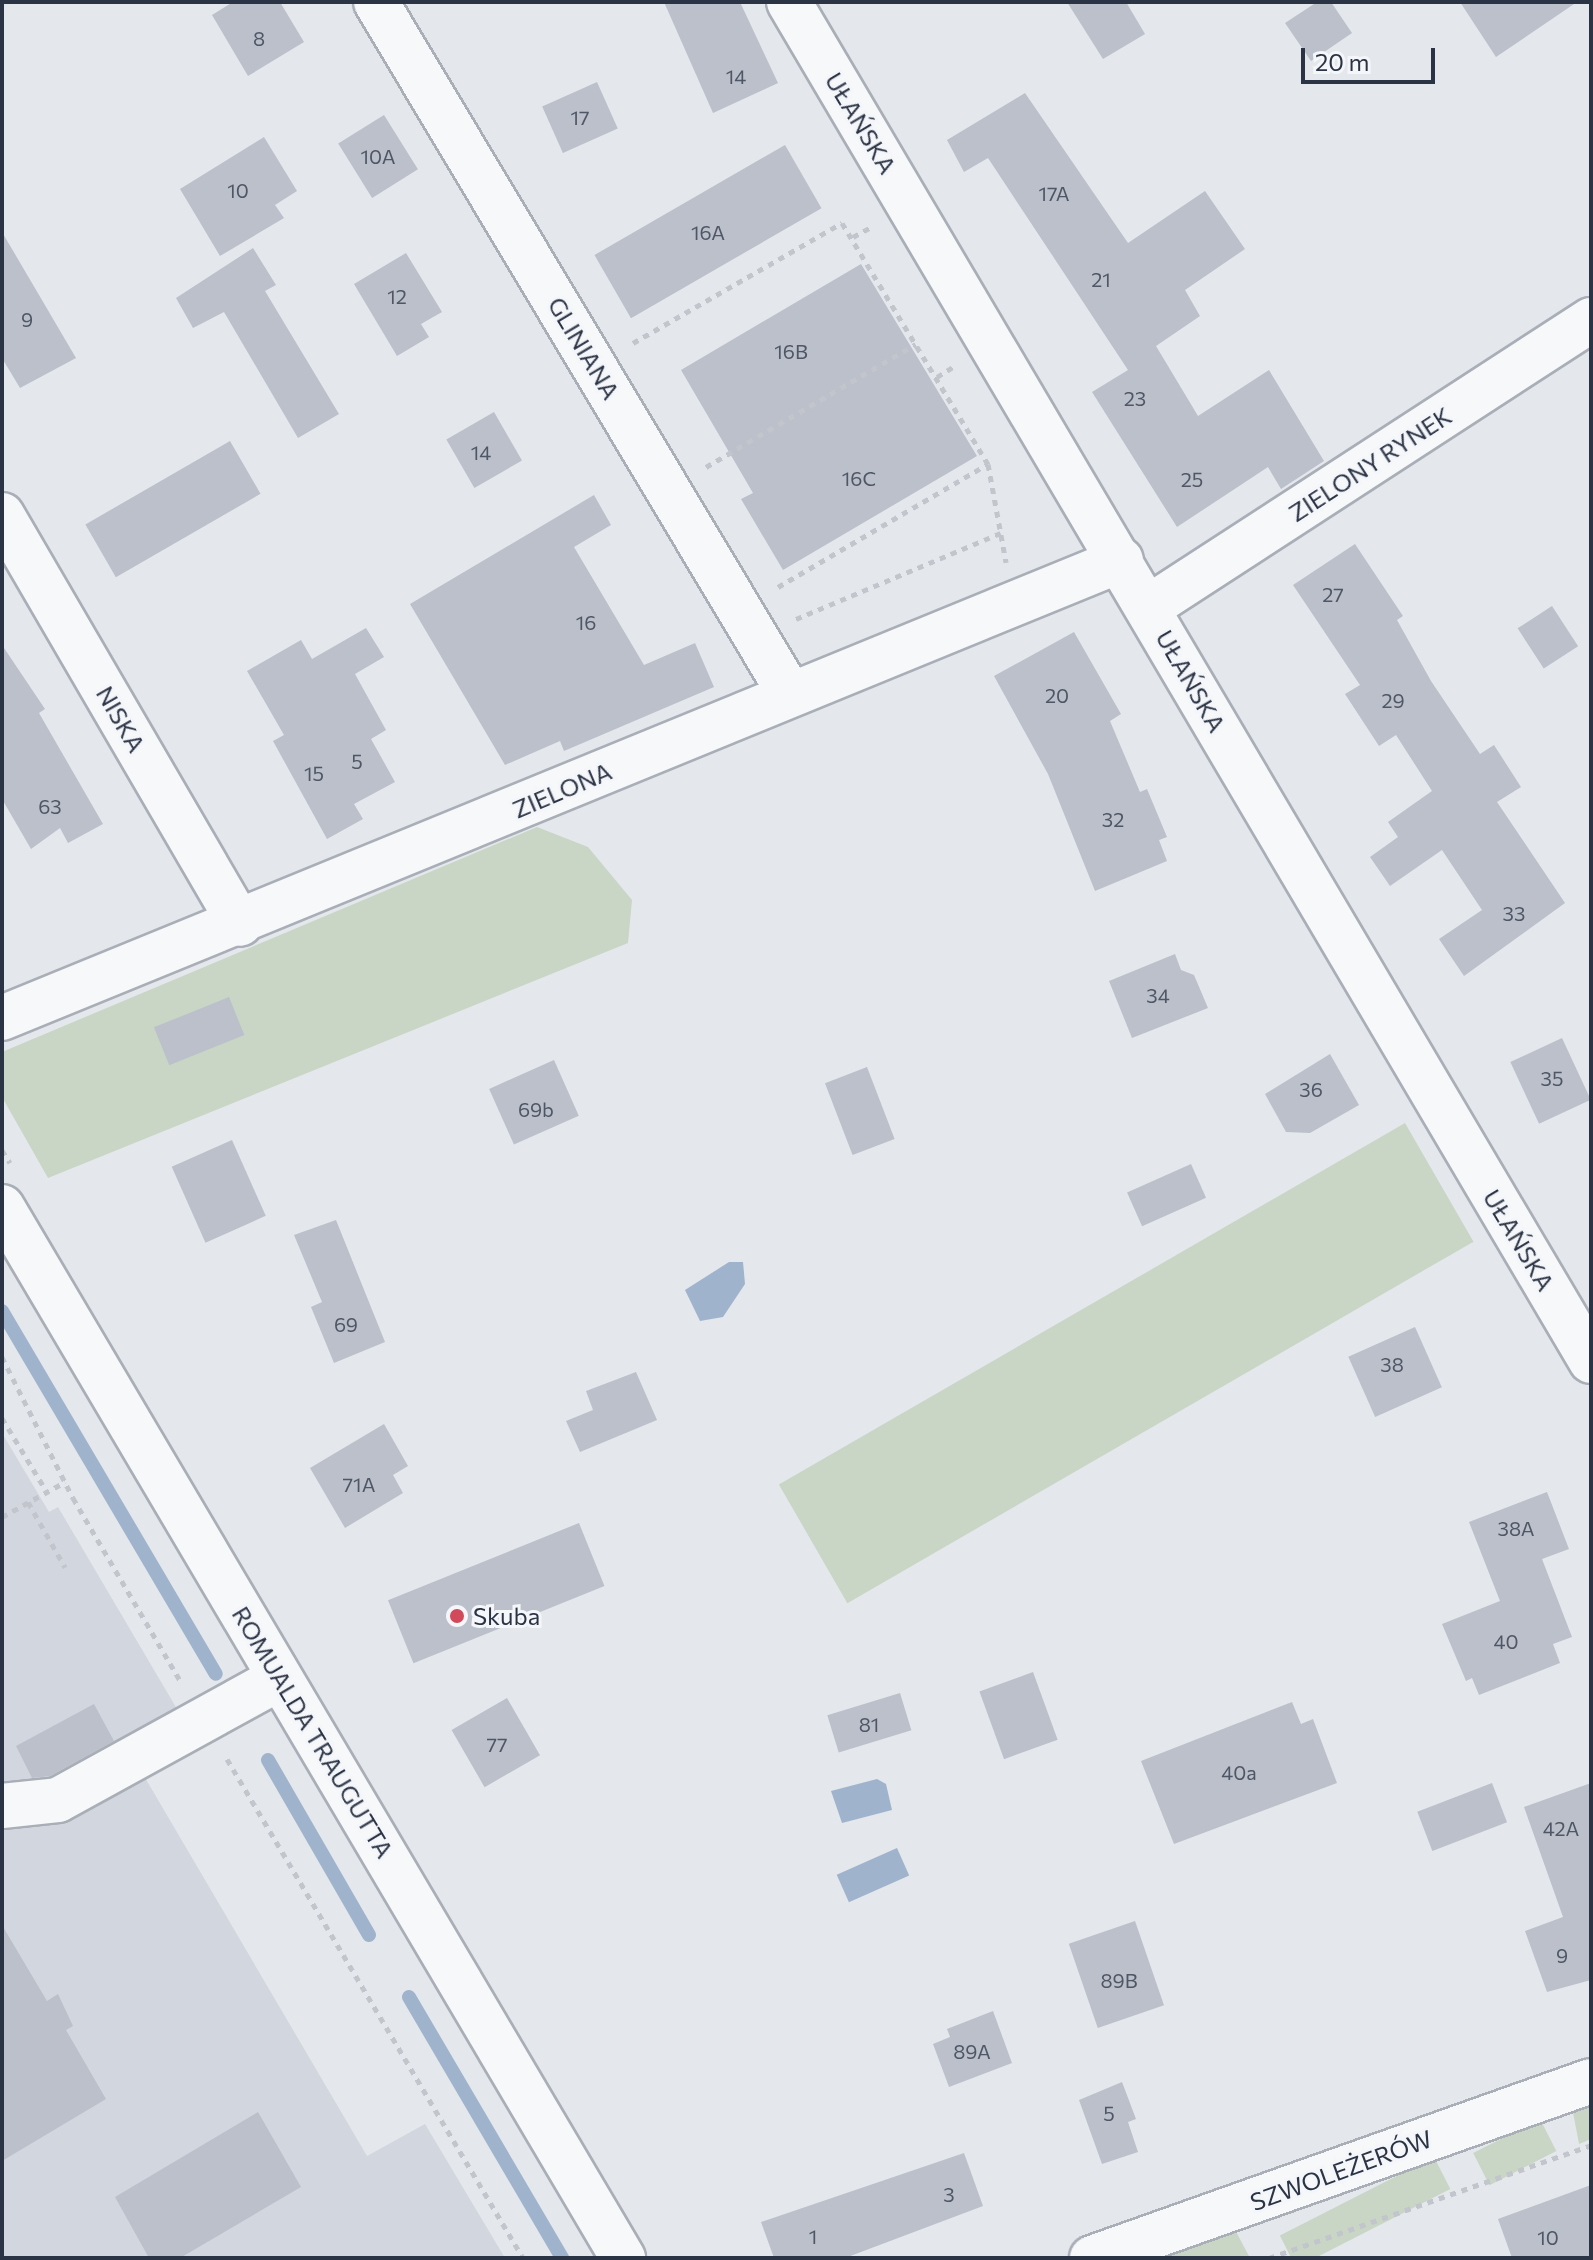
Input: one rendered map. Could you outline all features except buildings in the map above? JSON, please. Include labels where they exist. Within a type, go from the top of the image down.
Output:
[{"type":"street","name":"GLINIANA","points":[[376,2],[790,694]]},
{"type":"street","name":"UŁAŃSKA","points":[[789,2],[1149,607],[1591,1361]]},
{"type":"street","name":"ZIELONY RYNEK","points":[[1149,607],[1591,320]]},
{"type":"street","name":"NISKA","points":[[2,515],[240,924]]},
{"type":"street","name":"ZIELONA","points":[[2,1018],[240,924],[790,694],[1121,560]]},
{"type":"street","name":"ROMUALDA TRAUGUTTA","points":[[2,1207],[623,2258]]},
{"type":"street","points":[[2,1806],[58,1800],[280,1678]]},
{"type":"street","name":"SZWOLEŻERÓW","points":[[1092,2258],[1591,2081]]},
{"type":"path","points":[[595,366],[842,223],[988,464],[1012,604]]},
{"type":"path","points":[[668,489],[916,344]]},
{"type":"path","points":[[748,623],[988,464]]},
{"type":"path","points":[[748,623],[1001,533]]},
{"type":"path","points":[[2,1357],[65,1482],[523,2258]]},
{"type":"path","points":[[2,1418],[47,1492]]},
{"type":"path","points":[[2,1517],[65,1482]]},
{"type":"path","points":[[28,1502],[65,1567]]},
{"type":"path","points":[[1269,2258],[1591,2145]]},
{"type":"shaded area","points":[[2,1433],[49,1512],[58,1507],[200,1748],[144,1776],[367,2156],[425,2124],[505,2258],[2,2258]]},
{"type":"green space","points":[[537,827],[588,847],[632,900],[628,943],[48,1178],[2,1097],[2,1052]]},
{"type":"green space","points":[[1405,1123],[1474,1242],[847,1603],[779,1484]]},
{"type":"green space","points":[[1591,2100],[1591,2139],[1579,2144],[1572,2107]]},
{"type":"green space","points":[[1540,2119],[1556,2151],[1490,2185],[1473,2153]]},
{"type":"green space","points":[[1434,2157],[1450,2189],[1315,2258],[1291,2258],[1280,2236]]},
{"type":"green space","points":[[1233,2226],[1250,2258],[1169,2258],[1173,2247]]},
{"type":"water","points":[[729,1262],[743,1262],[745,1284],[723,1317],[700,1321],[685,1290]]},
{"type":"water","points":[[877,1779],[886,1784],[892,1810],[842,1823],[831,1791]]},
{"type":"water","points":[[897,1848],[909,1875],[849,1902],[837,1875]]},
{"type":"waterway","points":[[2,1311],[216,1674]]},
{"type":"waterway","points":[[268,1760],[369,1935]]},
{"type":"waterway","points":[[409,1997],[562,2258]]},
{"type":"place","name":"Skuba","points":[[457,1616]]}]
